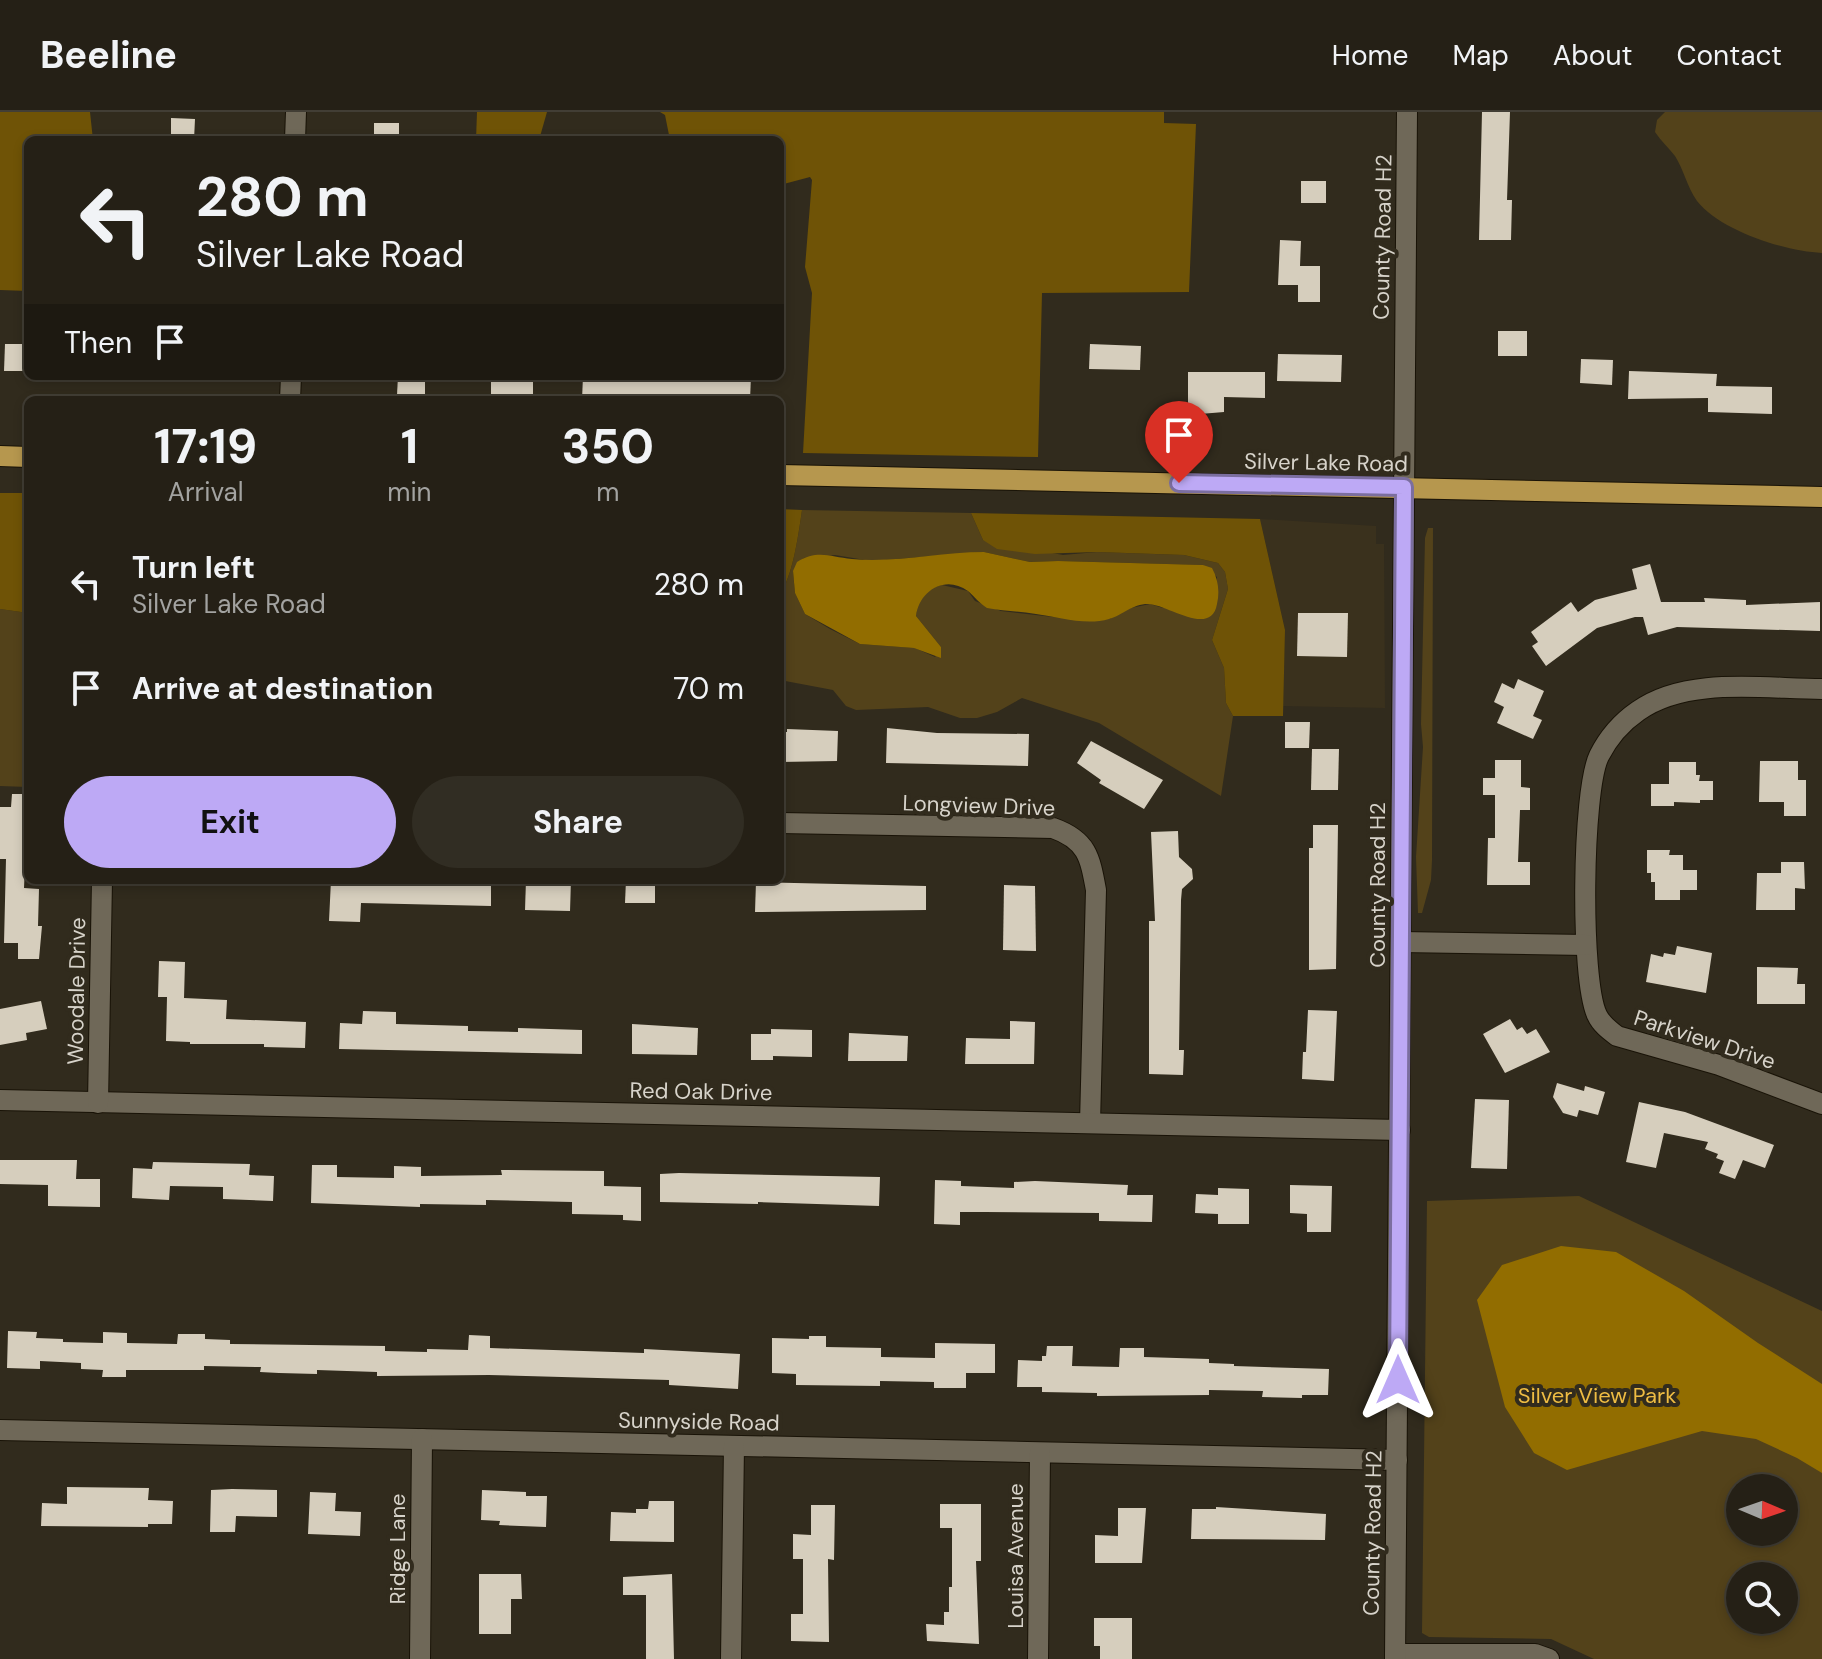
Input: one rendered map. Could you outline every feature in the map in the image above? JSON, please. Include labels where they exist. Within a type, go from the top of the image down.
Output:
[{"type":"main road","points":[[0,456],[24,457]]},
{"type":"main road","name":"Silver Lake Road","points":[[784,475],[1822,497]]},
{"type":"street","points":[[295,136],[296,112]]},
{"type":"street","name":"County Road H2","points":[[1395,1656],[1407,112]]},
{"type":"street","name":"Parkview Drive","points":[[1822,689],[1711,688],[1681,691],[1639,710],[1616,729],[1599,756],[1590,792],[1586,945],[1588,984],[1597,1016],[1606,1029],[1617,1036],[1719,1065],[1822,1104]]},
{"type":"street","name":"Longview Drive","points":[[784,823],[1053,828],[1068,834],[1080,844],[1090,856],[1096,890],[1090,1123]]},
{"type":"street","name":"Woodale Drive","points":[[98,1103],[102,884]]},
{"type":"street","points":[[1401,942],[1586,945]]},
{"type":"street","name":"Red Oak Drive","points":[[0,1100],[1400,1130]]},
{"type":"street","name":"Sunnyside Road","points":[[0,1430],[1397,1460]]},
{"type":"street","name":"Ridge Lane","points":[[420,1659],[422,1439]]},
{"type":"street","points":[[731,1659],[734,1446]]},
{"type":"street","name":"Louisa Avenue","points":[[1038,1659],[1040,1453]]},
{"type":"street","points":[[1395,1656],[1535,1654],[1549,1659]]},
{"type":"shaded area","points":[[0,112],[90,112],[93,136],[24,136],[24,291],[0,290]]},
{"type":"shaded area","points":[[477,112],[547,112],[540,136],[476,136]]},
{"type":"shaded area","points":[[660,112],[1164,112],[1164,123],[1196,124],[1189,292],[1042,293],[1038,457],[803,453],[812,293],[805,267],[812,180],[810,177],[784,184],[784,136],[669,136],[665,115]]},
{"type":"shaded area","points":[[0,493],[24,493],[24,612],[0,609]]},
{"type":"shaded area","points":[[784,509],[802,510],[792,565],[785,586]]},
{"type":"shaded area","points":[[971,513],[1260,519],[1285,630],[1283,716],[1233,716],[1226,703],[1224,668],[1212,640],[1228,589],[1225,572],[1218,563],[1184,555],[1097,552],[1035,554],[997,549],[983,540]]},
{"type":"shaded area","points":[[1260,519],[1376,526],[1376,544],[1384,544],[1385,708],[1283,706],[1285,630]]},
{"type":"shaded area","points":[[984,552],[1030,562],[1203,565],[1212,568],[1216,576],[1217,604],[1213,614],[1206,618],[1187,617],[1148,604],[1109,619],[1082,621],[987,608],[959,586],[942,585],[922,599],[916,616],[941,647],[941,658],[914,648],[860,644],[805,614],[795,593],[793,571],[797,562],[811,556],[885,560]]},
{"type":"shaded area","points":[[1561,1246],[1616,1252],[1684,1291],[1822,1384],[1822,1473],[1756,1439],[1702,1431],[1567,1470],[1534,1453],[1505,1407],[1477,1300],[1502,1265]]},
{"type":"green space","points":[[1665,112],[1822,112],[1822,253],[1754,238],[1708,212],[1694,196],[1675,156],[1655,132],[1657,120]]},
{"type":"green space","points":[[802,510],[971,513],[983,540],[1063,555],[1097,552],[1184,555],[1218,563],[1225,572],[1228,589],[1212,640],[1224,668],[1226,703],[1233,716],[1221,796],[1099,723],[1022,698],[997,712],[977,718],[960,718],[928,707],[856,710],[846,706],[833,690],[784,681],[784,587]],"holes":[[[984,552],[1030,562],[1203,565],[1217,577],[1217,604],[1163,608],[1150,604],[1126,609],[1110,619],[1053,617],[1001,611],[975,601],[968,591],[942,585],[929,589],[917,604],[916,616],[941,647],[935,657],[915,648],[860,644],[830,629],[805,614],[795,593],[793,572],[804,558],[835,555],[871,561]]]},
{"type":"green space","points":[[1428,528],[1433,528],[1432,860],[1431,880],[1422,913],[1418,913],[1416,857],[1423,747],[1425,538]]},
{"type":"green space","points":[[0,609],[24,612],[24,787],[0,786]]},
{"type":"green space","name":"Silver View Park","points":[[1579,1196],[1822,1311],[1822,1659],[1594,1659],[1551,1639],[1429,1637],[1422,1633],[1427,1201]]},
{"type":"building","points":[[1482,112],[1510,112],[1507,200],[1512,200],[1511,240],[1479,240]]},
{"type":"building","points":[[171,118],[195,119],[194,136],[171,136]]},
{"type":"building","points":[[374,123],[399,123],[399,136],[374,136]]},
{"type":"building","points":[[1301,181],[1326,181],[1326,203],[1301,203]]},
{"type":"building","points":[[1280,240],[1301,241],[1300,266],[1320,266],[1320,302],[1298,302],[1298,285],[1278,285]]},
{"type":"building","points":[[1498,331],[1527,331],[1527,356],[1498,356]]},
{"type":"building","points":[[5,344],[24,344],[24,371],[4,371]]},
{"type":"building","points":[[1090,344],[1141,346],[1140,370],[1089,369]]},
{"type":"building","points":[[1278,354],[1342,355],[1341,382],[1277,381]]},
{"type":"building","points":[[1581,359],[1613,360],[1612,385],[1580,383]]},
{"type":"building","points":[[1629,371],[1717,374],[1716,386],[1772,387],[1772,414],[1708,412],[1708,398],[1628,399]]},
{"type":"building","points":[[1188,372],[1265,372],[1265,398],[1224,397],[1224,412],[1188,415]]},
{"type":"building","points":[[398,380],[425,380],[425,396],[397,395]]},
{"type":"building","points":[[491,380],[533,380],[533,396],[491,396]]},
{"type":"building","points":[[583,380],[751,380],[750,396],[582,396]]},
{"type":"building","points":[[1650,564],[1661,602],[1705,602],[1704,598],[1746,600],[1746,605],[1820,602],[1820,631],[1677,627],[1648,635],[1643,617],[1635,617],[1597,628],[1546,666],[1532,646],[1538,642],[1531,632],[1571,602],[1578,612],[1595,600],[1637,589],[1632,569]]},
{"type":"building","points":[[1298,613],[1348,613],[1347,657],[1297,656]]},
{"type":"building","points":[[1518,679],[1544,691],[1533,716],[1542,720],[1533,739],[1497,723],[1504,707],[1494,702],[1502,683],[1514,689]]},
{"type":"building","points":[[1285,722],[1310,722],[1309,748],[1285,748]]},
{"type":"building","points":[[887,728],[937,733],[1029,734],[1028,766],[886,763]]},
{"type":"building","points":[[787,729],[838,731],[837,761],[784,762],[784,732]]},
{"type":"building","points":[[1091,741],[1163,780],[1144,809],[1099,783],[1101,780],[1077,763]]},
{"type":"building","points":[[1312,749],[1339,749],[1338,790],[1311,790]]},
{"type":"building","points":[[1495,760],[1521,760],[1521,787],[1530,788],[1530,810],[1520,810],[1518,862],[1530,862],[1530,885],[1487,885],[1488,838],[1495,838],[1495,795],[1483,795],[1483,778],[1495,778]]},
{"type":"building","points":[[1760,761],[1798,761],[1798,780],[1806,780],[1806,816],[1784,816],[1784,802],[1759,802]]},
{"type":"building","points":[[1669,762],[1696,762],[1699,781],[1713,781],[1713,800],[1651,806],[1651,784],[1669,784]]},
{"type":"building","points":[[12,794],[24,794],[24,888],[39,889],[38,926],[42,926],[39,959],[18,959],[18,943],[4,943],[6,859],[0,859],[0,807],[11,807]]},
{"type":"building","points":[[1313,825],[1338,825],[1336,969],[1309,970],[1309,848],[1313,848]]},
{"type":"building","points":[[1178,831],[1179,857],[1192,869],[1193,879],[1182,889],[1181,900],[1179,1050],[1184,1050],[1183,1075],[1149,1074],[1149,921],[1155,921],[1151,832]]},
{"type":"building","points":[[1647,850],[1670,850],[1669,855],[1683,855],[1683,870],[1697,870],[1697,890],[1680,890],[1680,900],[1655,900],[1655,882],[1651,882],[1651,873],[1647,873]]},
{"type":"building","points":[[1781,862],[1804,862],[1805,889],[1795,888],[1795,910],[1756,910],[1757,873],[1781,873]]},
{"type":"building","points":[[331,884],[491,884],[491,906],[361,903],[360,922],[329,921]]},
{"type":"building","points":[[526,884],[571,884],[570,911],[525,910]]},
{"type":"building","points":[[626,884],[655,884],[655,903],[625,903]]},
{"type":"building","points":[[756,884],[926,886],[926,910],[755,912]]},
{"type":"building","points":[[1004,885],[1035,886],[1036,951],[1003,950]]},
{"type":"building","points":[[1677,946],[1712,953],[1706,993],[1646,982],[1651,954],[1663,957],[1664,953],[1675,955]]},
{"type":"building","points":[[159,961],[185,962],[184,998],[227,1000],[226,1019],[306,1022],[305,1048],[166,1041],[167,997],[158,997]]},
{"type":"building","points":[[1757,967],[1798,968],[1797,984],[1805,984],[1805,1004],[1757,1004]]},
{"type":"building","points":[[41,1001],[47,1029],[26,1033],[27,1040],[0,1045],[0,1009]]},
{"type":"building","points":[[1308,1010],[1337,1011],[1334,1081],[1302,1079]]},
{"type":"building","points":[[363,1011],[396,1012],[396,1024],[468,1026],[468,1031],[518,1032],[518,1028],[582,1030],[582,1054],[339,1049],[340,1023],[362,1024]]},
{"type":"building","points":[[1510,1019],[1517,1030],[1522,1027],[1527,1034],[1536,1029],[1550,1052],[1505,1073],[1483,1034]]},
{"type":"building","points":[[1010,1021],[1035,1022],[1034,1064],[965,1064],[966,1038],[1010,1039]]},
{"type":"building","points":[[632,1024],[698,1028],[697,1055],[632,1054]]},
{"type":"building","points":[[771,1029],[812,1030],[812,1057],[773,1056],[773,1060],[751,1060],[751,1034],[771,1034]]},
{"type":"building","points":[[849,1033],[908,1036],[907,1061],[848,1061]]},
{"type":"building","points":[[1557,1083],[1584,1091],[1585,1086],[1605,1092],[1598,1115],[1579,1110],[1577,1117],[1563,1113],[1553,1097]]},
{"type":"building","points":[[1475,1099],[1509,1100],[1507,1169],[1471,1168]]},
{"type":"building","points":[[1639,1102],[1685,1112],[1774,1145],[1765,1168],[1743,1160],[1735,1179],[1719,1173],[1724,1161],[1716,1158],[1718,1154],[1705,1149],[1708,1142],[1664,1133],[1656,1168],[1626,1162]]},
{"type":"building","points":[[0,1160],[77,1160],[76,1179],[100,1179],[100,1207],[48,1206],[48,1185],[0,1184]]},
{"type":"building","points":[[153,1162],[250,1164],[249,1175],[274,1176],[273,1201],[223,1199],[223,1187],[170,1186],[169,1200],[132,1198],[133,1168],[152,1169]]},
{"type":"building","points":[[312,1165],[337,1165],[337,1177],[394,1178],[394,1166],[421,1167],[421,1176],[502,1175],[501,1170],[604,1171],[604,1186],[641,1187],[641,1221],[623,1220],[623,1215],[572,1214],[572,1202],[486,1200],[486,1205],[420,1204],[420,1207],[311,1203]]},
{"type":"building","points":[[660,1174],[880,1177],[879,1206],[660,1202]]},
{"type":"building","points":[[935,1180],[961,1181],[961,1186],[1014,1188],[1014,1182],[1035,1181],[1128,1185],[1127,1195],[1153,1195],[1152,1222],[1099,1221],[1099,1213],[960,1212],[960,1225],[934,1224]]},
{"type":"building","points":[[1290,1185],[1332,1186],[1331,1232],[1307,1232],[1307,1214],[1290,1213]]},
{"type":"building","points":[[1218,1188],[1249,1189],[1249,1224],[1218,1224],[1218,1214],[1195,1213],[1196,1194],[1218,1195]]},
{"type":"building","points":[[8,1331],[37,1332],[36,1338],[63,1339],[63,1342],[103,1343],[103,1332],[127,1333],[127,1343],[177,1344],[178,1334],[205,1334],[205,1339],[230,1340],[230,1344],[385,1346],[385,1351],[427,1352],[427,1349],[468,1350],[469,1335],[490,1336],[490,1348],[644,1353],[644,1349],[740,1354],[738,1389],[669,1385],[669,1380],[489,1375],[377,1376],[377,1372],[317,1370],[317,1374],[279,1373],[260,1372],[261,1367],[126,1370],[126,1377],[102,1377],[103,1370],[81,1369],[81,1363],[40,1361],[40,1369],[7,1368]]},
{"type":"building","points":[[809,1336],[826,1336],[826,1347],[881,1348],[881,1357],[935,1358],[935,1343],[995,1344],[995,1373],[966,1373],[966,1388],[934,1388],[934,1382],[880,1381],[880,1386],[796,1385],[796,1374],[772,1373],[772,1338],[809,1339]]},
{"type":"building","points":[[1047,1346],[1073,1346],[1072,1366],[1119,1367],[1120,1348],[1144,1348],[1144,1357],[1209,1359],[1209,1363],[1234,1366],[1329,1369],[1328,1395],[1262,1397],[1263,1391],[1209,1390],[1209,1395],[1097,1396],[1097,1393],[1042,1392],[1042,1387],[1017,1387],[1018,1360],[1042,1361]]},
{"type":"building","points":[[67,1487],[149,1488],[148,1500],[173,1501],[172,1524],[148,1524],[148,1527],[41,1526],[42,1503],[67,1504]]},
{"type":"building","points":[[211,1490],[277,1490],[277,1517],[236,1516],[235,1532],[210,1532]]},
{"type":"building","points":[[482,1490],[547,1496],[546,1527],[499,1525],[500,1521],[481,1520]]},
{"type":"building","points":[[310,1492],[336,1493],[335,1511],[361,1512],[360,1536],[308,1534]]},
{"type":"building","points":[[649,1501],[674,1501],[674,1542],[610,1541],[611,1512],[636,1513],[636,1509],[648,1509]]},
{"type":"building","points":[[940,1504],[981,1504],[981,1561],[976,1561],[979,1644],[927,1641],[926,1624],[944,1625],[944,1612],[949,1612],[949,1587],[952,1587],[952,1528],[940,1528]]},
{"type":"building","points":[[811,1505],[835,1505],[834,1560],[828,1559],[829,1642],[791,1641],[791,1614],[803,1614],[803,1559],[793,1559],[793,1534],[811,1535]]},
{"type":"building","points":[[1216,1507],[1326,1514],[1325,1540],[1191,1539],[1192,1509]]},
{"type":"building","points":[[1118,1508],[1146,1508],[1142,1563],[1095,1563],[1095,1535],[1118,1536]]},
{"type":"building","points":[[479,1574],[521,1574],[522,1599],[511,1599],[511,1634],[479,1634]]},
{"type":"building","points":[[672,1574],[674,1659],[646,1659],[646,1595],[623,1595],[623,1577]]},
{"type":"building","points":[[1094,1618],[1132,1618],[1132,1659],[1100,1659],[1100,1646],[1094,1646]]},
{"type":"route","points":[[1179,483],[1404,487],[1398,1380]]}]
